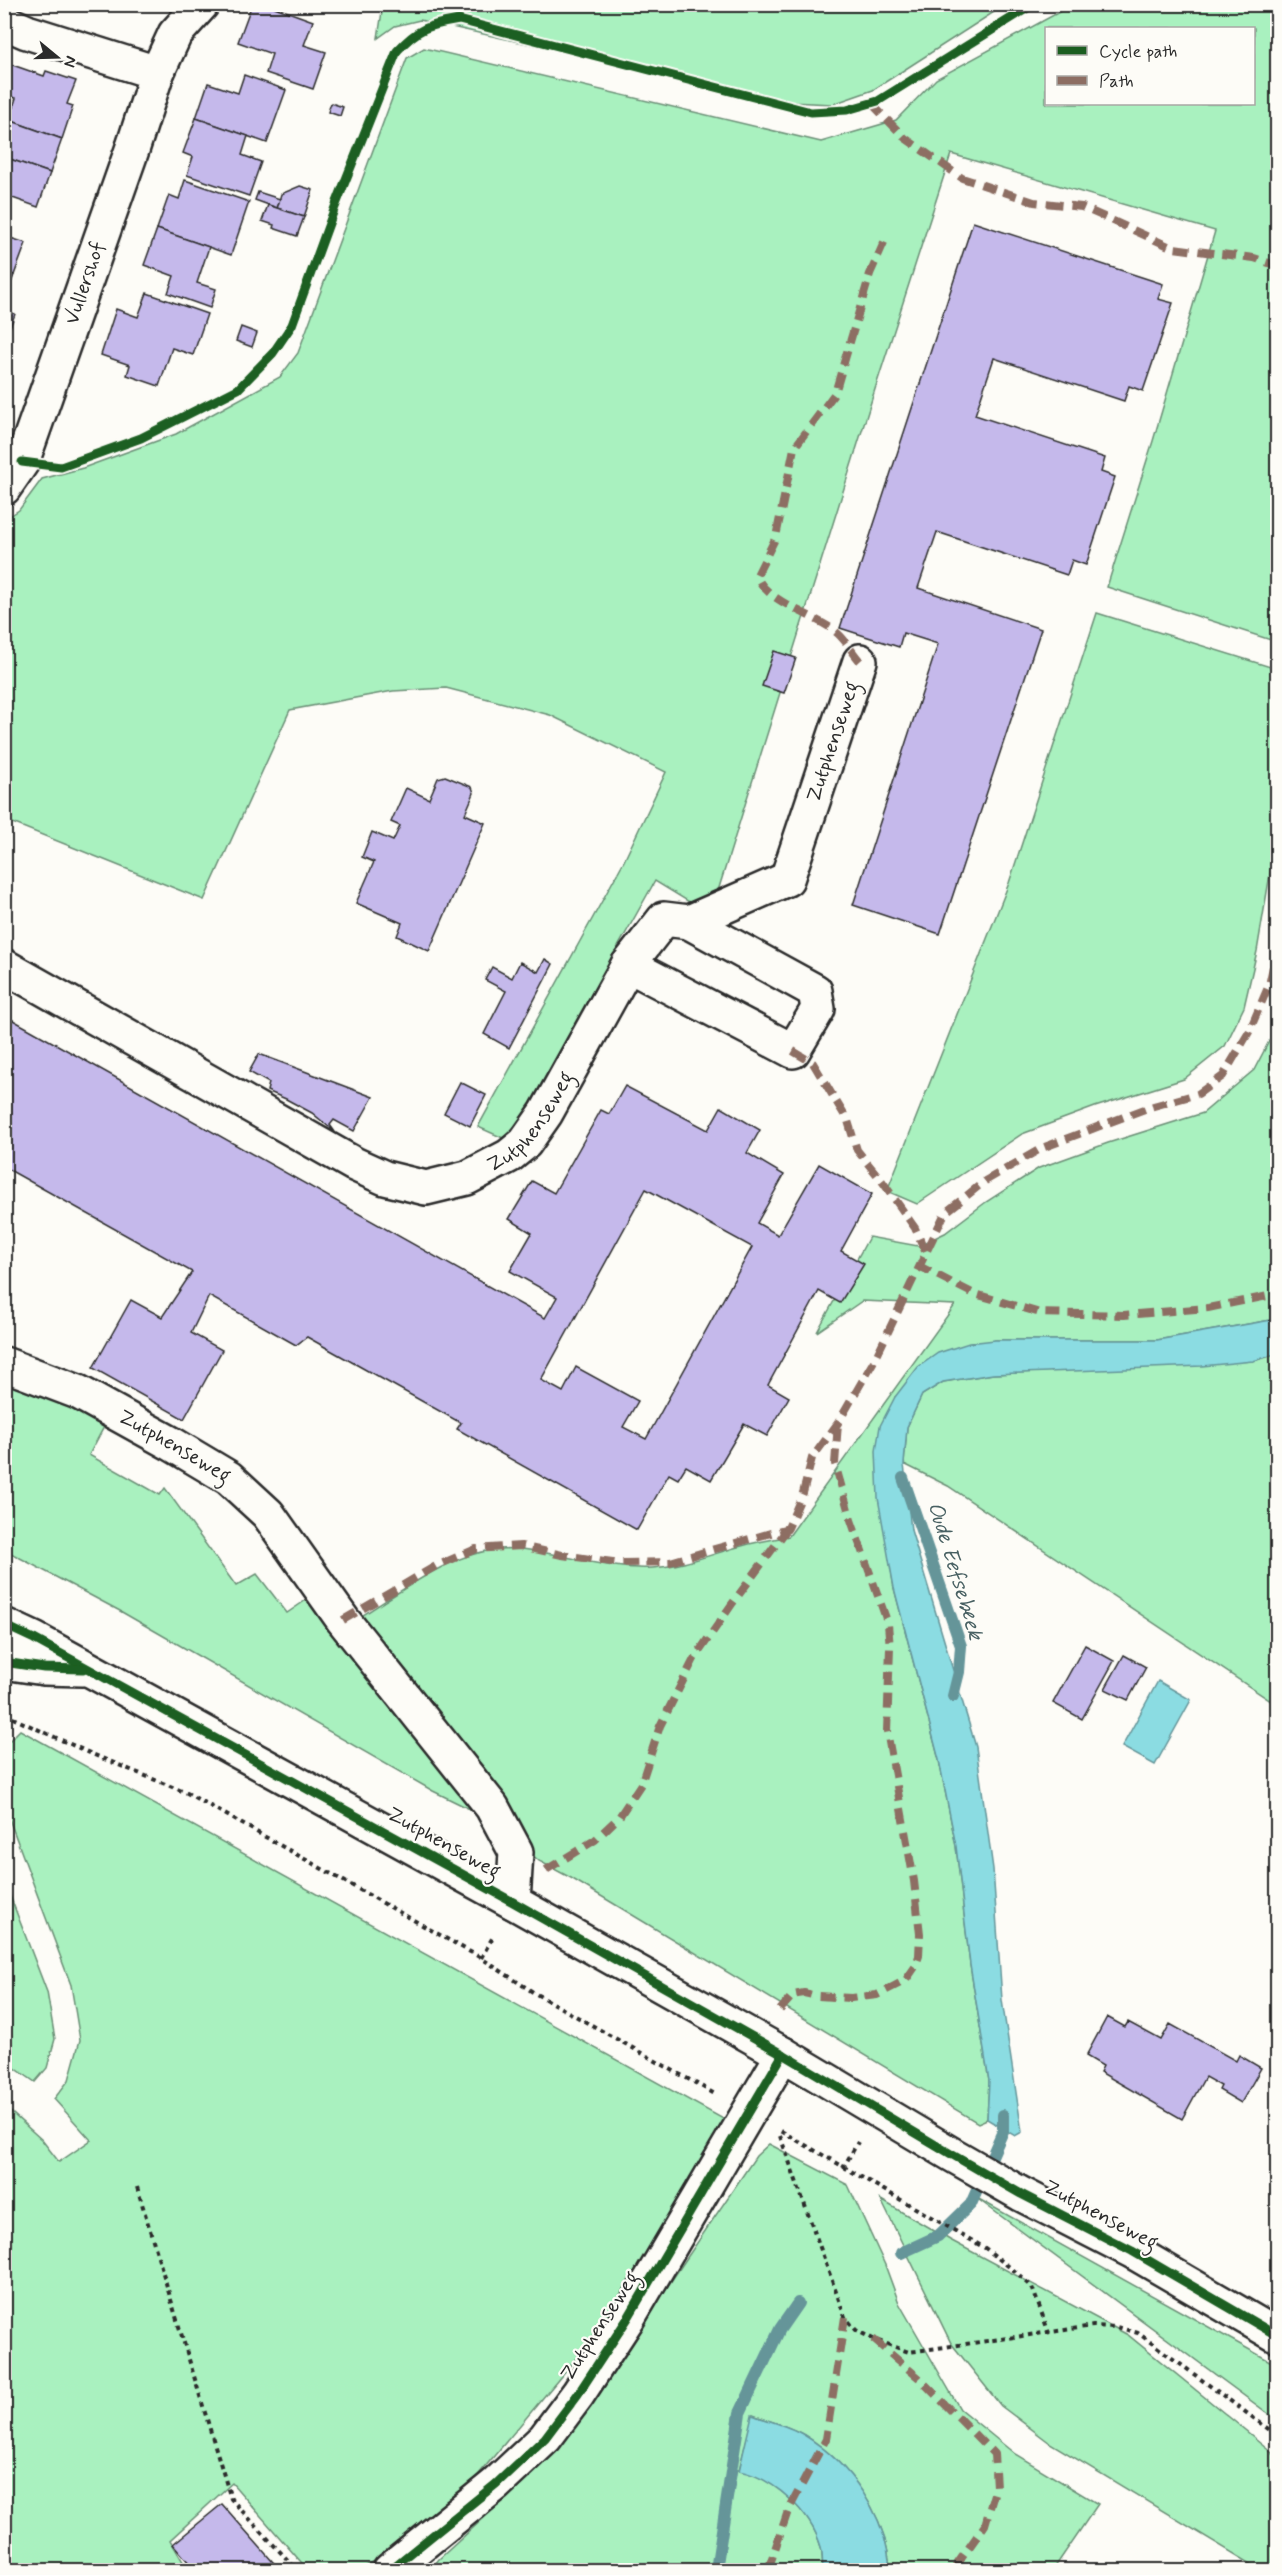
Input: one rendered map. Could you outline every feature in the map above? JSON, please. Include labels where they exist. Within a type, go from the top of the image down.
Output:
[{"type":"street","name":"Vullershof","points":[[4,488],[22,462],[157,73],[175,34],[202,4]]},
{"type":"street","points":[[4,22],[27,32],[157,73]]},
{"type":"street","name":"Zutphenseweg","points":[[4,966],[354,1164],[385,1178],[426,1188],[447,1184],[488,1168],[525,1143],[546,1113],[628,965],[664,919],[689,922],[787,879],[860,661]]},
{"type":"street","points":[[628,965],[793,1051],[818,1009],[815,991],[689,922]]},
{"type":"street","name":"Zutphenseweg","points":[[4,1364],[78,1392],[172,1444],[229,1478],[268,1514],[343,1620],[492,1807],[516,1852],[513,1902]]},
{"type":"street","name":"Zutphenseweg","points":[[4,1625],[513,1902],[783,2054],[1021,2194],[1132,2251],[1278,2336]]},
{"type":"street","name":"Zutphenseweg","points":[[4,1662],[44,1668],[86,1669]]},
{"type":"street","name":"Zutphenseweg","points":[[390,2571],[496,2484],[545,2438],[578,2394],[628,2319],[783,2054]]},
{"type":"path","points":[[4,1714],[111,1762],[187,1792],[471,1952],[536,1994],[749,2113]]},
{"type":"path","points":[[1049,2332],[1032,2287],[985,2248],[778,2130],[845,2317],[856,2330],[909,2352],[1093,2326],[1117,2327],[1138,2333],[1278,2436]]},
{"type":"path","points":[[137,2187],[231,2499],[297,2571]]},
{"type":"green space","points":[[383,5],[1005,5],[873,90],[833,104],[789,102],[420,20],[395,26],[378,38]]},
{"type":"green space","points":[[1072,5],[1277,5],[1277,642],[1107,587],[1215,231],[951,154],[718,891],[694,905],[655,881],[521,1120],[503,1138],[478,1127],[624,861],[666,772],[550,715],[446,688],[393,691],[290,710],[204,900],[5,820],[4,520],[19,510],[42,479],[83,468],[176,434],[280,377],[298,353],[407,58],[424,48],[821,142],[896,120],[936,79]]},
{"type":"green space","points":[[1097,613],[1277,669],[1277,833],[1257,951],[1244,1007],[1225,1046],[1184,1079],[1095,1107],[1022,1134],[917,1204],[887,1191],[1009,883]]},
{"type":"green space","points":[[1277,1026],[1277,1319],[1157,1340],[995,1340],[895,1397],[887,1543],[894,1588],[939,1760],[956,1846],[970,1965],[989,2081],[987,2119],[978,2123],[571,1878],[539,1861],[528,1851],[360,1617],[436,1570],[478,1553],[499,1549],[538,1551],[617,1567],[652,1568],[677,1565],[749,1544],[789,1536],[955,1305],[862,1301],[817,1332],[869,1237],[918,1246],[945,1233],[986,1202],[1039,1168],[1203,1113],[1254,1070]]},
{"type":"green space","points":[[1277,1354],[1277,1705],[948,1486],[904,1464],[907,1427],[922,1395],[943,1382],[993,1374],[1253,1361]]},
{"type":"green space","points":[[4,1378],[106,1423],[89,1455],[160,1495],[165,1488],[236,1586],[257,1574],[287,1613],[312,1596],[478,1813],[433,1791],[120,1611],[5,1550]]},
{"type":"green space","points":[[20,1730],[727,2121],[654,2254],[578,2356],[474,2480],[408,2540],[360,2570],[308,2570],[232,2483],[170,2540],[188,2570],[5,2570],[4,2106],[42,2140],[59,2162],[91,2140],[54,2099],[69,2080],[80,2040],[71,1985],[5,1808],[5,1745]]},
{"type":"green space","points":[[4,1880],[47,1992],[55,2039],[47,2068],[35,2082],[5,2061]]},
{"type":"green space","points":[[769,2144],[848,2185],[885,2265],[899,2303],[960,2409],[1015,2454],[1098,2504],[1053,2570],[890,2570],[882,2530],[874,2511],[851,2476],[821,2447],[804,2435],[753,2415],[739,2470],[765,2480],[800,2509],[816,2534],[822,2550],[823,2570],[430,2570],[439,2559],[520,2485],[623,2352],[756,2156]]},
{"type":"green space","points":[[975,2197],[1277,2365],[1277,2420]]},
{"type":"green space","points":[[881,2200],[950,2240],[1128,2335],[1277,2456],[1277,2570],[1261,2570],[1050,2443],[1001,2406],[951,2343]]},
{"type":"water","points":[[1277,1319],[1277,1354],[1253,1361],[1202,1366],[993,1374],[943,1382],[922,1395],[907,1427],[904,1464],[911,1530],[976,1747],[993,1869],[1002,2000],[1022,2132],[1015,2136],[987,2119],[989,2081],[970,1965],[956,1846],[939,1760],[894,1588],[878,1498],[876,1451],[880,1426],[895,1397],[918,1367],[938,1353],[969,1343],[995,1340],[1157,1340]]},
{"type":"water","points":[[1158,1681],[1191,1700],[1155,1765],[1122,1747]]},
{"type":"water","points":[[752,2415],[804,2435],[836,2460],[851,2476],[874,2511],[882,2530],[890,2570],[823,2570],[822,2550],[816,2534],[800,2509],[778,2489],[752,2475],[739,2471]]},
{"type":"building","points":[[252,4],[266,4],[313,21],[304,45],[326,52],[313,89],[266,73],[272,54],[238,42]]},
{"type":"building","points":[[4,62],[44,76],[46,71],[76,81],[67,104],[73,106],[62,139],[9,120],[16,98],[8,96],[5,89],[7,84],[4,83]]},
{"type":"building","points":[[244,75],[286,90],[267,143],[196,118],[208,83],[238,93]]},
{"type":"building","points":[[331,103],[343,107],[340,116],[328,112]]},
{"type":"building","points":[[196,118],[248,136],[242,155],[261,162],[249,196],[187,175],[193,157],[183,153]]},
{"type":"building","points":[[9,120],[62,139],[50,173],[4,157],[4,121]]},
{"type":"building","points":[[4,157],[50,173],[38,207],[4,195]]},
{"type":"building","points":[[185,180],[249,202],[231,255],[157,229],[169,195],[179,199]]},
{"type":"building","points":[[300,186],[313,190],[304,217],[277,208],[281,194]]},
{"type":"building","points":[[258,192],[280,199],[277,208],[255,200]]},
{"type":"building","points":[[268,205],[304,217],[297,236],[273,228],[274,225],[262,221]]},
{"type":"building","points":[[973,222],[1163,284],[1158,299],[1173,303],[1143,391],[1129,386],[1124,401],[994,358],[975,415],[1105,458],[1101,472],[1115,477],[1086,565],[1072,560],[1067,575],[937,532],[918,588],[1041,629],[940,934],[853,905],[938,644],[903,633],[899,647],[840,628]]},
{"type":"building","points":[[157,229],[209,247],[197,283],[216,289],[210,308],[168,293],[174,276],[144,265]]},
{"type":"building","points":[[4,236],[26,243],[14,275],[4,272]]},
{"type":"building","points":[[4,272],[14,275],[4,302]]},
{"type":"building","points":[[147,293],[207,314],[193,355],[172,348],[159,386],[127,375],[130,365],[101,355],[116,309],[138,317]]},
{"type":"building","points":[[4,310],[15,314],[4,343]]},
{"type":"building","points":[[241,327],[257,333],[252,347],[236,341]]},
{"type":"building","points":[[774,651],[796,658],[784,693],[762,686]]},
{"type":"building","points":[[445,776],[472,787],[474,793],[465,814],[485,823],[429,951],[397,936],[402,923],[356,903],[374,862],[362,857],[372,832],[393,841],[400,826],[391,822],[406,788],[429,799],[438,778]]},
{"type":"building","points":[[545,959],[553,964],[509,1048],[484,1034],[506,991],[485,980],[492,967],[512,978],[520,962],[538,972]]},
{"type":"building","points":[[4,1015],[545,1318],[557,1297],[510,1271],[532,1233],[509,1219],[532,1181],[554,1193],[601,1110],[609,1114],[625,1086],[708,1130],[721,1107],[760,1130],[747,1153],[784,1175],[757,1223],[778,1235],[819,1164],[872,1194],[841,1251],[864,1264],[840,1303],[819,1291],[768,1385],[789,1397],[767,1436],[744,1424],[711,1480],[686,1466],[678,1479],[669,1474],[637,1530],[457,1429],[461,1423],[307,1337],[296,1345],[209,1296],[191,1333],[222,1350],[184,1419],[93,1368],[131,1300],[162,1317],[192,1272],[4,1167]],"holes":[[[646,1189],[752,1247],[646,1439],[623,1427],[638,1401],[576,1367],[563,1392],[541,1380]]]},
{"type":"building","points":[[259,1054],[373,1097],[354,1131],[334,1120],[330,1125],[335,1132],[312,1113],[267,1091],[269,1083],[249,1072]]},
{"type":"building","points":[[460,1082],[486,1095],[470,1126],[444,1113]]},
{"type":"building","points":[[1085,1645],[1114,1661],[1082,1719],[1053,1703]]},
{"type":"building","points":[[1124,1655],[1146,1667],[1128,1700],[1105,1689]]},
{"type":"building","points":[[1107,2017],[1125,2027],[1128,2022],[1161,2040],[1170,2024],[1236,2061],[1239,2055],[1261,2068],[1241,2103],[1219,2090],[1221,2086],[1205,2077],[1182,2119],[1100,2072],[1103,2066],[1086,2056]]},
{"type":"building","points":[[222,2504],[280,2570],[195,2570],[173,2544]]},
{"type":"waterway","name":"Oude Eefsebeek","points":[[903,1478],[961,1646],[959,1672],[953,1696]]},
{"type":"waterway","name":"Oude Eefsebeek","points":[[901,2253],[938,2236],[971,2204],[1003,2131],[1003,2115]]},
{"type":"waterway","name":"Oude Eefsebeek","points":[[716,2570],[740,2413],[780,2329],[798,2303]]},
{"type":"marked path","points":[[871,103],[905,138],[962,178],[1034,202],[1082,207],[1173,248],[1254,258],[1278,266]]},
{"type":"marked path","points":[[860,661],[836,632],[779,600],[761,584],[757,575],[776,537],[794,448],[835,393],[870,274],[885,240]]},
{"type":"marked path","points":[[343,1620],[436,1566],[476,1549],[521,1546],[562,1555],[620,1563],[670,1562],[788,1528],[803,1493],[812,1458],[838,1423],[875,1359],[945,1213],[985,1181],[1042,1148],[1150,1107],[1198,1094],[1223,1076],[1249,1032],[1269,985],[1278,944]]},
{"type":"marked path","points":[[793,1051],[813,1063],[848,1121],[857,1150],[915,1228],[925,1251]]},
{"type":"marked path","points":[[917,1265],[972,1293],[1040,1313],[1124,1315],[1208,1308],[1278,1294]]},
{"type":"marked path","points":[[780,2010],[793,1995],[804,1993],[851,1998],[877,1995],[906,1980],[919,1956],[920,1934],[914,1881],[887,1731],[890,1648],[888,1624],[851,1520],[835,1464],[838,1423]]},
{"type":"marked path","points":[[546,1870],[595,1840],[619,1817],[641,1784],[660,1726],[694,1659],[788,1528]]},
{"type":"marked path","points":[[768,2570],[788,2511],[826,2439],[845,2317]]},
{"type":"marked path","points":[[873,2339],[919,2378],[994,2454],[996,2487],[985,2525],[953,2570]]},
{"type":"cycle path","points":[[22,462],[61,467],[141,438],[238,389],[273,353],[292,325],[335,207],[397,51],[418,32],[459,20],[811,112],[847,110],[878,101],[1034,4]]},
{"type":"cycle path","points":[[4,1625],[34,1639],[513,1902],[783,2054],[1021,2194],[1132,2251],[1278,2336]]},
{"type":"cycle path","points":[[4,1662],[44,1668],[83,1669]]},
{"type":"cycle path","points":[[390,2570],[496,2484],[545,2438],[578,2394],[628,2318],[783,2054]]}]
